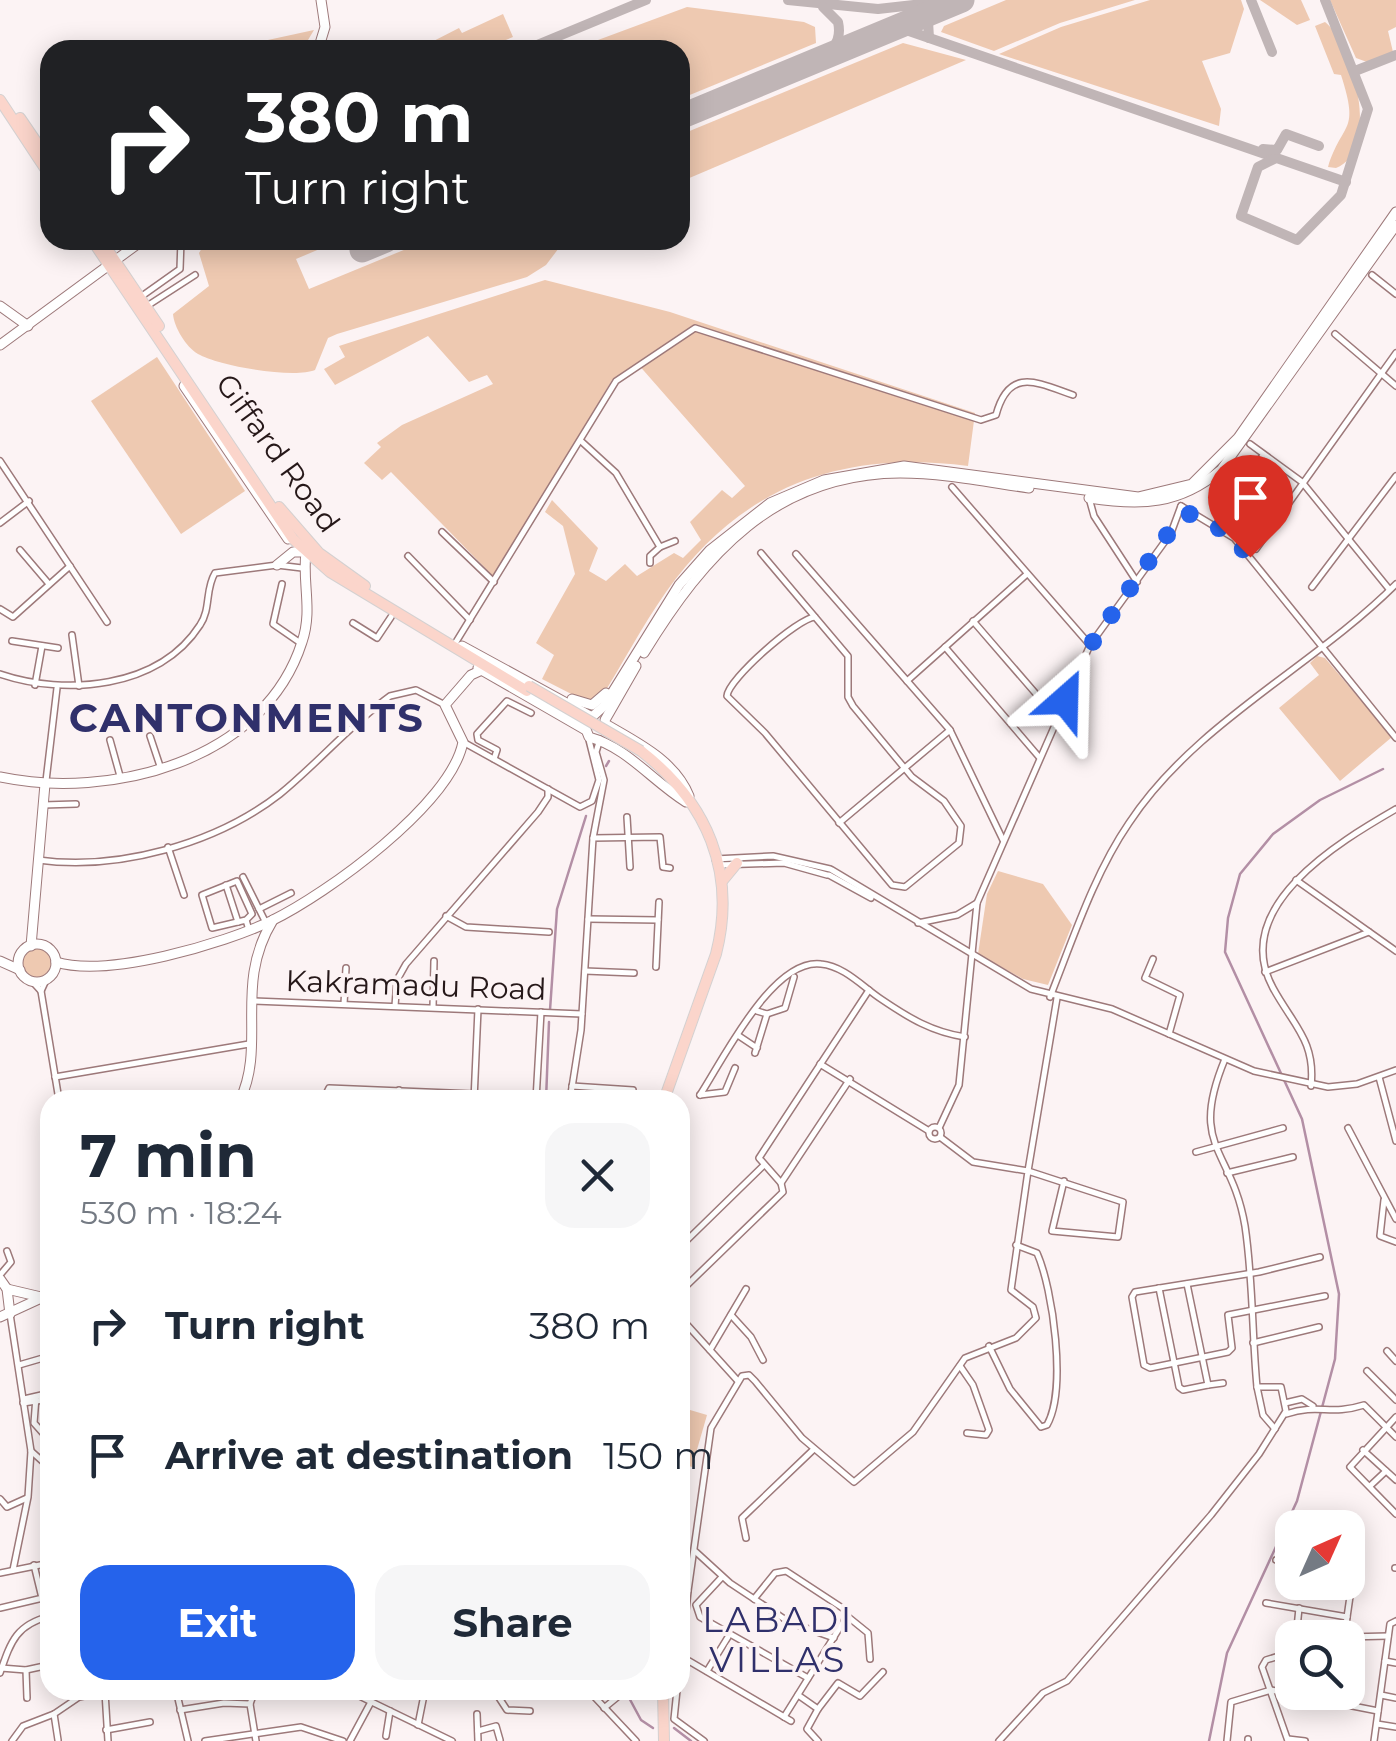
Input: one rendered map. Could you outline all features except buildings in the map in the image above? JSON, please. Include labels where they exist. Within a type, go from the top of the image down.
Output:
[{"type":"main road","points":[[321,40],[325,27],[322,0]]},
{"type":"main road","points":[[0,89],[40,147]]},
{"type":"main road","points":[[0,100],[40,161]]},
{"type":"main road","points":[[1396,212],[1238,438],[1192,484],[1138,498],[904,466],[824,480],[770,503],[710,550],[679,585],[630,665],[592,716],[587,733],[601,738],[606,722],[699,569],[747,525],[795,498],[828,485],[896,473],[1157,503],[1189,494],[1222,470],[1396,225]]},
{"type":"main road","points":[[0,345],[105,261]]},
{"type":"main road","name":"Giffard Road","points":[[105,261],[308,558],[397,616],[606,722],[654,753],[681,779],[721,860],[722,931],[664,1090]]},
{"type":"main road","name":"Giffard Road","points":[[105,261],[142,302],[283,513],[308,558],[338,568],[454,643],[640,754],[688,799]]},
{"type":"main road","points":[[0,308],[21,327]]},
{"type":"main road","points":[[0,777],[46,784],[120,778],[160,769],[198,754],[247,722],[279,686],[302,644],[310,611],[308,558],[293,552],[277,566]]},
{"type":"main road","name":"Giffard Road","points":[[454,643],[471,663],[587,733]]},
{"type":"main road","points":[[471,663],[471,675]]},
{"type":"main road","points":[[529,686],[592,705],[630,665]]},
{"type":"main road","points":[[56,962],[74,966],[158,957],[238,934],[248,925],[269,922],[341,876],[413,815],[448,778],[463,742],[446,706],[471,675],[482,670]]},
{"type":"main road","name":"Giffard Road","points":[[601,738],[688,799]]},
{"type":"main road","points":[[3,961],[19,958],[35,935],[35,859],[46,784]]},
{"type":"main road","points":[[721,860],[723,881]]},
{"type":"main road","name":"Giffard Road","points":[[663,1090],[716,930],[721,860]]},
{"type":"main road","points":[[244,1090],[249,1044],[248,1001],[255,955],[269,922]]},
{"type":"main road","points":[[238,934],[255,955]]},
{"type":"main road","points":[[35,935],[56,962],[47,981]]},
{"type":"main road","points":[[30,946],[42,945]]},
{"type":"main road","points":[[19,958],[20,970]]},
{"type":"main road","points":[[3,961],[32,981],[47,981],[74,966]]},
{"type":"main road","points":[[0,1277],[7,1289],[5,1316],[40,1299]]},
{"type":"main road","points":[[7,1289],[40,1294]]},
{"type":"main road","points":[[661,1700],[662,1741]]},
{"type":"main road","points":[[662,1741],[671,1720],[664,1700]]},
{"type":"street","points":[[142,302],[180,269],[181,250]]},
{"type":"street","points":[[142,302],[196,275]]},
{"type":"street","points":[[1372,276],[1396,294]]},
{"type":"street","points":[[454,643],[616,381],[694,328],[980,420],[996,415],[1002,394],[1013,384],[1035,381],[1073,395]]},
{"type":"street","points":[[1334,334],[1383,371],[1396,386]]},
{"type":"street","points":[[1256,549],[1396,352]]},
{"type":"street","points":[[581,441],[616,473],[660,548]]},
{"type":"street","points":[[1250,444],[1302,482],[1390,590]]},
{"type":"street","points":[[1217,525],[1263,455]]},
{"type":"street","points":[[1,465],[107,622]]},
{"type":"street","points":[[1312,587],[1396,476]]},
{"type":"street","points":[[952,487],[1090,646]]},
{"type":"street","points":[[1089,498],[1094,516],[1136,582]]},
{"type":"street","points":[[0,523],[28,501]]},
{"type":"street","points":[[930,1132],[938,1128],[956,1098],[978,903],[1003,840],[1090,646],[1179,518],[1181,506],[1217,525],[1240,545],[1396,738]]},
{"type":"street","points":[[1179,518],[1190,514]]},
{"type":"street","points":[[442,532],[494,583]]},
{"type":"street","points":[[650,564],[650,556],[675,540]]},
{"type":"street","points":[[20,550],[49,584]]},
{"type":"street","points":[[761,553],[848,656],[848,697],[853,706],[904,767],[944,801],[962,826],[959,843],[905,886],[892,884],[766,733],[726,694],[731,683],[802,620],[815,617]]},
{"type":"street","points":[[796,554],[950,730],[1003,840]]},
{"type":"street","points":[[408,556],[470,620]]},
{"type":"street","points":[[0,674],[57,688],[79,688],[128,676],[176,651],[202,622],[215,573],[308,558]]},
{"type":"street","points":[[0,609],[13,616],[70,566]]},
{"type":"street","points":[[907,681],[1028,574]]},
{"type":"street","points":[[282,584],[273,624],[302,644]]},
{"type":"street","points":[[690,1580],[711,1428],[737,1380],[749,1374],[814,1449],[848,1480],[859,1480],[912,1432],[973,1352],[1016,1338],[1036,1318],[1033,1307],[1011,1290],[1054,997],[1110,852],[1130,820],[1215,733],[1396,584]]},
{"type":"street","points":[[353,623],[377,638],[397,616]]},
{"type":"street","points":[[973,622],[1057,718]]},
{"type":"street","points":[[1099,634],[1108,638]]},
{"type":"street","points":[[72,635],[79,688]]},
{"type":"street","points":[[12,641],[58,648]]},
{"type":"street","points":[[35,685],[42,646]]},
{"type":"street","points":[[945,647],[1040,757]]},
{"type":"street","points":[[46,784],[57,688]]},
{"type":"street","points":[[35,859],[100,863],[168,847],[259,809],[390,696],[416,690],[446,706]]},
{"type":"street","points":[[494,760],[497,750],[478,740],[477,734],[507,701],[531,713]]},
{"type":"street","points":[[838,822],[950,730]]},
{"type":"street","points":[[463,742],[580,807],[592,801],[600,780],[587,733]]},
{"type":"street","points":[[150,736],[160,769]]},
{"type":"street","points":[[571,1090],[582,1014],[594,838],[604,780],[596,752],[601,738]]},
{"type":"street","points":[[110,740],[120,778]]},
{"type":"street","points":[[395,1006],[401,972],[542,805],[546,794],[536,782]]},
{"type":"street","points":[[542,805],[546,788]]},
{"type":"street","points":[[43,806],[76,804]]},
{"type":"street","points":[[1310,1086],[1312,1052],[1264,972],[1266,934],[1296,880],[1336,844],[1396,809]]},
{"type":"street","points":[[627,818],[630,867]]},
{"type":"street","points":[[594,838],[660,838],[662,867],[670,868]]},
{"type":"street","points":[[168,847],[184,895]]},
{"type":"street","points":[[721,860],[773,856],[830,872],[974,956],[1054,997],[1094,1003],[1286,1080],[1310,1086],[1346,1085],[1396,1070]]},
{"type":"street","points":[[243,877],[269,922]]},
{"type":"street","points":[[1296,880],[1396,951]]},
{"type":"street","points":[[238,882],[252,914],[248,925],[238,922],[212,928],[201,896],[238,882]]},
{"type":"street","points":[[226,885],[238,922]]},
{"type":"street","points":[[259,910],[291,893]]},
{"type":"street","points":[[656,967],[659,902]]},
{"type":"street","points":[[915,923],[958,915],[978,903]]},
{"type":"street","points":[[446,916],[466,927],[550,932]]},
{"type":"street","points":[[588,919],[658,920]]},
{"type":"street","points":[[1264,972],[1369,932]]},
{"type":"street","points":[[1153,959],[1145,978],[1180,995],[1169,1034]]},
{"type":"street","points":[[433,1007],[434,961]]},
{"type":"street","points":[[735,1068],[726,1092],[700,1094],[786,974],[807,964],[836,968],[928,1029],[965,1037]]},
{"type":"street","points":[[344,1004],[346,968]]},
{"type":"street","points":[[585,971],[634,973]]},
{"type":"street","points":[[756,1011],[767,1014],[784,1008],[794,977]]},
{"type":"street","points":[[47,981],[58,1090]]},
{"type":"street","points":[[690,1282],[783,1192],[781,1183],[759,1158],[869,990]]},
{"type":"street","name":"Kakramadu Road","points":[[248,1001],[582,1014]]},
{"type":"street","points":[[474,1090],[478,1009]]},
{"type":"street","points":[[537,1090],[541,1012]]},
{"type":"street","points":[[739,1036],[756,1050],[767,1014]]},
{"type":"street","points":[[55,1077],[249,1044]]},
{"type":"street","points":[[1226,1059],[1208,1109],[1216,1145],[1242,1210],[1256,1387],[1264,1415],[1274,1429]]},
{"type":"street","points":[[820,1064],[850,1079],[930,1132],[932,1138],[940,1137]]},
{"type":"street","points":[[1379,1078],[1396,1141]]},
{"type":"street","points":[[781,1183],[850,1079]]},
{"type":"street","points":[[572,1086],[633,1090]]},
{"type":"street","points":[[328,1090],[399,1090]]},
{"type":"street","points":[[938,1128],[940,1137],[973,1162],[1064,1181],[1123,1202],[1118,1237],[1052,1231],[1064,1181]]},
{"type":"street","points":[[1196,1152],[1283,1128]]},
{"type":"street","points":[[1348,1128],[1396,1219]]},
{"type":"street","points":[[1226,1173],[1294,1157]]},
{"type":"street","points":[[690,1238],[763,1166]]},
{"type":"street","points":[[1384,1196],[1380,1228],[1394,1242]]},
{"type":"street","points":[[1382,1210],[1391,1209]]},
{"type":"street","points":[[989,1346],[1024,1411],[1045,1426],[1054,1409],[1056,1379],[1048,1291],[1037,1253],[1016,1245]]},
{"type":"street","points":[[0,1277],[11,1262],[8,1251]]},
{"type":"street","points":[[1320,1257],[1135,1292],[1132,1298],[1144,1365],[1174,1364],[1232,1348],[1228,1315],[1250,1314],[1326,1296]]},
{"type":"street","points":[[1187,1284],[1208,1385]]},
{"type":"street","points":[[1159,1288],[1181,1389],[1223,1383]]},
{"type":"street","points":[[710,1350],[746,1289]]},
{"type":"street","points":[[730,1315],[751,1337],[763,1360]]},
{"type":"street","points":[[5,1316],[18,1366],[30,1451],[28,1497],[14,1570]]},
{"type":"street","points":[[1253,1343],[1319,1326]]},
{"type":"street","points":[[690,1328],[737,1380]]},
{"type":"street","points":[[1386,1352],[1396,1360]]},
{"type":"street","points":[[18,1366],[40,1359]]},
{"type":"street","points":[[960,1366],[973,1384],[989,1430],[986,1435],[967,1432]]},
{"type":"street","points":[[1367,1372],[1396,1400]]},
{"type":"street","points":[[1256,1387],[1280,1387],[1286,1414]]},
{"type":"street","points":[[22,1401],[40,1398]]},
{"type":"street","points":[[36,1399],[34,1422],[40,1429]]},
{"type":"street","points":[[1285,1402],[1302,1399],[1338,1414],[1364,1406],[1396,1437]]},
{"type":"street","points":[[999,1741],[1043,1692],[1062,1686],[1142,1596],[1260,1454],[1286,1414],[1318,1408]]},
{"type":"street","points":[[1394,1508],[1350,1467],[1396,1417]]},
{"type":"street","points":[[746,1538],[742,1518],[814,1449]]},
{"type":"street","points":[[1364,1450],[1396,1480]]},
{"type":"street","points":[[30,1451],[40,1460]]},
{"type":"street","points":[[1369,1488],[1386,1471]]},
{"type":"street","points":[[0,1499],[7,1507],[28,1497]]},
{"type":"street","points":[[696,1552],[722,1577],[789,1622],[834,1638]]},
{"type":"street","points":[[0,1573],[40,1564]]},
{"type":"street","points":[[34,1565],[40,1585]]},
{"type":"street","points":[[754,1599],[775,1573],[786,1571],[847,1611],[868,1632],[870,1658]]},
{"type":"street","points":[[722,1577],[695,1609],[700,1617],[728,1637],[808,1678]]},
{"type":"street","points":[[0,1608],[40,1599]]},
{"type":"street","points":[[1347,1620],[1348,1600]]},
{"type":"street","points":[[1266,1603],[1347,1616]]},
{"type":"street","points":[[1297,1620],[1298,1608]]},
{"type":"street","points":[[784,1717],[848,1616]]},
{"type":"street","points":[[40,1620],[20,1627],[1,1670],[40,1667]]},
{"type":"street","points":[[1374,1741],[1390,1624],[1396,1621]]},
{"type":"street","points":[[1365,1637],[1388,1636]]},
{"type":"street","points":[[707,1671],[728,1637]]},
{"type":"street","points":[[0,1650],[8,1650]]},
{"type":"street","points":[[1275,1658],[1262,1663],[1288,1740],[1305,1741]]},
{"type":"street","points":[[1385,1661],[1396,1663]]},
{"type":"street","points":[[690,1662],[791,1721]]},
{"type":"street","points":[[26,1670],[28,1698]]},
{"type":"street","points":[[818,1741],[807,1729],[838,1683],[860,1696],[883,1672]]},
{"type":"street","points":[[1227,1741],[1231,1702],[1273,1690]]},
{"type":"street","points":[[798,1695],[818,1709]]},
{"type":"street","points":[[1381,1695],[1396,1698]]},
{"type":"street","points":[[12,1741],[23,1726],[54,1714],[72,1700]]},
{"type":"street","points":[[104,1700],[108,1741]]},
{"type":"street","points":[[178,1700],[188,1741]]},
{"type":"street","points":[[251,1700],[256,1741]]},
{"type":"street","points":[[205,1741],[301,1727],[346,1741],[368,1700],[452,1741]]},
{"type":"street","points":[[418,1725],[423,1700]]},
{"type":"street","points":[[500,1700],[507,1710],[530,1711]]},
{"type":"street","points":[[597,1700],[636,1741]]},
{"type":"street","points":[[604,1708],[614,1700]]},
{"type":"street","points":[[675,1700],[671,1720],[704,1741]]},
{"type":"street","points":[[180,1710],[224,1702],[250,1704]]},
{"type":"street","points":[[1365,1709],[1378,1712]]},
{"type":"street","points":[[386,1736],[390,1712]]},
{"type":"street","points":[[54,1714],[58,1740]]},
{"type":"street","points":[[477,1714],[478,1741]]},
{"type":"street","points":[[106,1730],[150,1722]]},
{"type":"street","points":[[1377,1724],[1396,1728]]},
{"type":"street","points":[[478,1731],[496,1726],[500,1740]]},
{"type":"shaded area","points":[[1006,0],[1135,0],[1060,23],[994,51],[941,32],[944,26]]},
{"type":"shaded area","points":[[1150,0],[1241,0],[1244,9],[1230,53],[1202,61],[1221,109],[1219,126],[999,54],[1061,27]]},
{"type":"shaded area","points":[[1260,0],[1301,0],[1310,20],[1297,25]]},
{"type":"shaded area","points":[[1330,0],[1396,0],[1396,27],[1388,31],[1393,52],[1367,62],[1356,58]]},
{"type":"shaded area","points":[[687,7],[804,22],[815,27],[816,43],[690,95],[690,40],[598,40]]},
{"type":"shaded area","points":[[503,14],[513,37],[436,40],[459,28],[462,33]]},
{"type":"shaded area","points":[[1325,22],[1345,51],[1353,73],[1360,120],[1358,141],[1350,158],[1336,168],[1328,167],[1347,126],[1349,108],[1341,75],[1334,74],[1315,26]]},
{"type":"shaded area","points":[[314,30],[308,40],[268,40]]},
{"type":"shaded area","points":[[903,43],[966,60],[690,178],[690,131]]},
{"type":"shaded area","points":[[317,250],[296,259],[309,289],[404,250],[557,250],[546,265],[527,277],[328,338],[315,370],[291,373],[208,359],[181,336],[173,314],[209,286],[199,253]]},
{"type":"shaded area","points":[[545,280],[670,312],[975,413],[968,466],[922,462],[836,471],[761,501],[695,555],[657,605],[601,698],[587,702],[542,679],[554,655],[536,643],[575,574],[563,526],[545,512],[552,500],[598,548],[589,571],[606,581],[625,564],[637,576],[674,553],[683,558],[701,540],[690,522],[722,490],[732,498],[745,486],[637,363],[612,380],[495,578],[391,472],[382,480],[364,463],[381,447],[377,443],[402,425],[493,384],[487,375],[469,382],[428,336],[335,385],[324,369],[345,357],[339,346]]},
{"type":"shaded area","points":[[157,357],[245,491],[181,534],[91,401]]},
{"type":"shaded area","points":[[1317,656],[1325,658],[1392,737],[1340,781],[1279,708],[1319,675],[1310,663]]},
{"type":"shaded area","points":[[998,871],[1043,884],[1072,925],[1048,985],[1023,979],[978,954],[987,894]]},
{"type":"shaded area","points":[[38,946],[50,951],[55,963],[50,975],[38,980],[26,975],[21,963],[26,951]]},
{"type":"shaded area","points":[[690,1410],[707,1415],[690,1466]]},
{"type":"waterway","points":[[606,766],[609,761]]},
{"type":"waterway","points":[[1209,1741],[1227,1653],[1297,1501],[1335,1359],[1339,1294],[1302,1119],[1225,952],[1228,918],[1240,874],[1273,834],[1320,800],[1383,769]]},
{"type":"waterway","points":[[550,1010],[557,909],[586,816]]},
{"type":"waterway","points":[[546,1090],[549,1022]]},
{"type":"waterway","points":[[630,1700],[641,1720],[653,1728]]},
{"type":"waterway","points":[[674,1728],[691,1741]]},
{"type":"taxiway","points":[[549,40],[646,0]]},
{"type":"taxiway","points":[[788,0],[878,9],[958,0]]},
{"type":"taxiway","points":[[1251,0],[1272,52]]},
{"type":"taxiway","points":[[1274,159],[1258,167],[1241,216],[1297,240],[1341,195],[1368,109],[1325,0]]},
{"type":"taxiway","points":[[810,63],[829,52],[838,37],[838,22],[823,7]]},
{"type":"taxiway","points":[[929,38],[928,21],[940,9]]},
{"type":"taxiway","points":[[887,31],[909,31],[1346,182]]},
{"type":"taxiway","points":[[1355,71],[1396,55]]},
{"type":"taxiway","points":[[1263,149],[1277,150],[1286,134],[1319,146]]},
{"type":"runway","points":[[690,113],[962,0]]},
{"type":"district","name":"CANTONMENTS","points":[[247,717]]},
{"type":"district","name":"LABADI VILLAS","points":[[778,1639]]},
{"type":"route","points":[[1065,700],[1090,646],[1179,518],[1190,514],[1217,525],[1250,557]]}]
